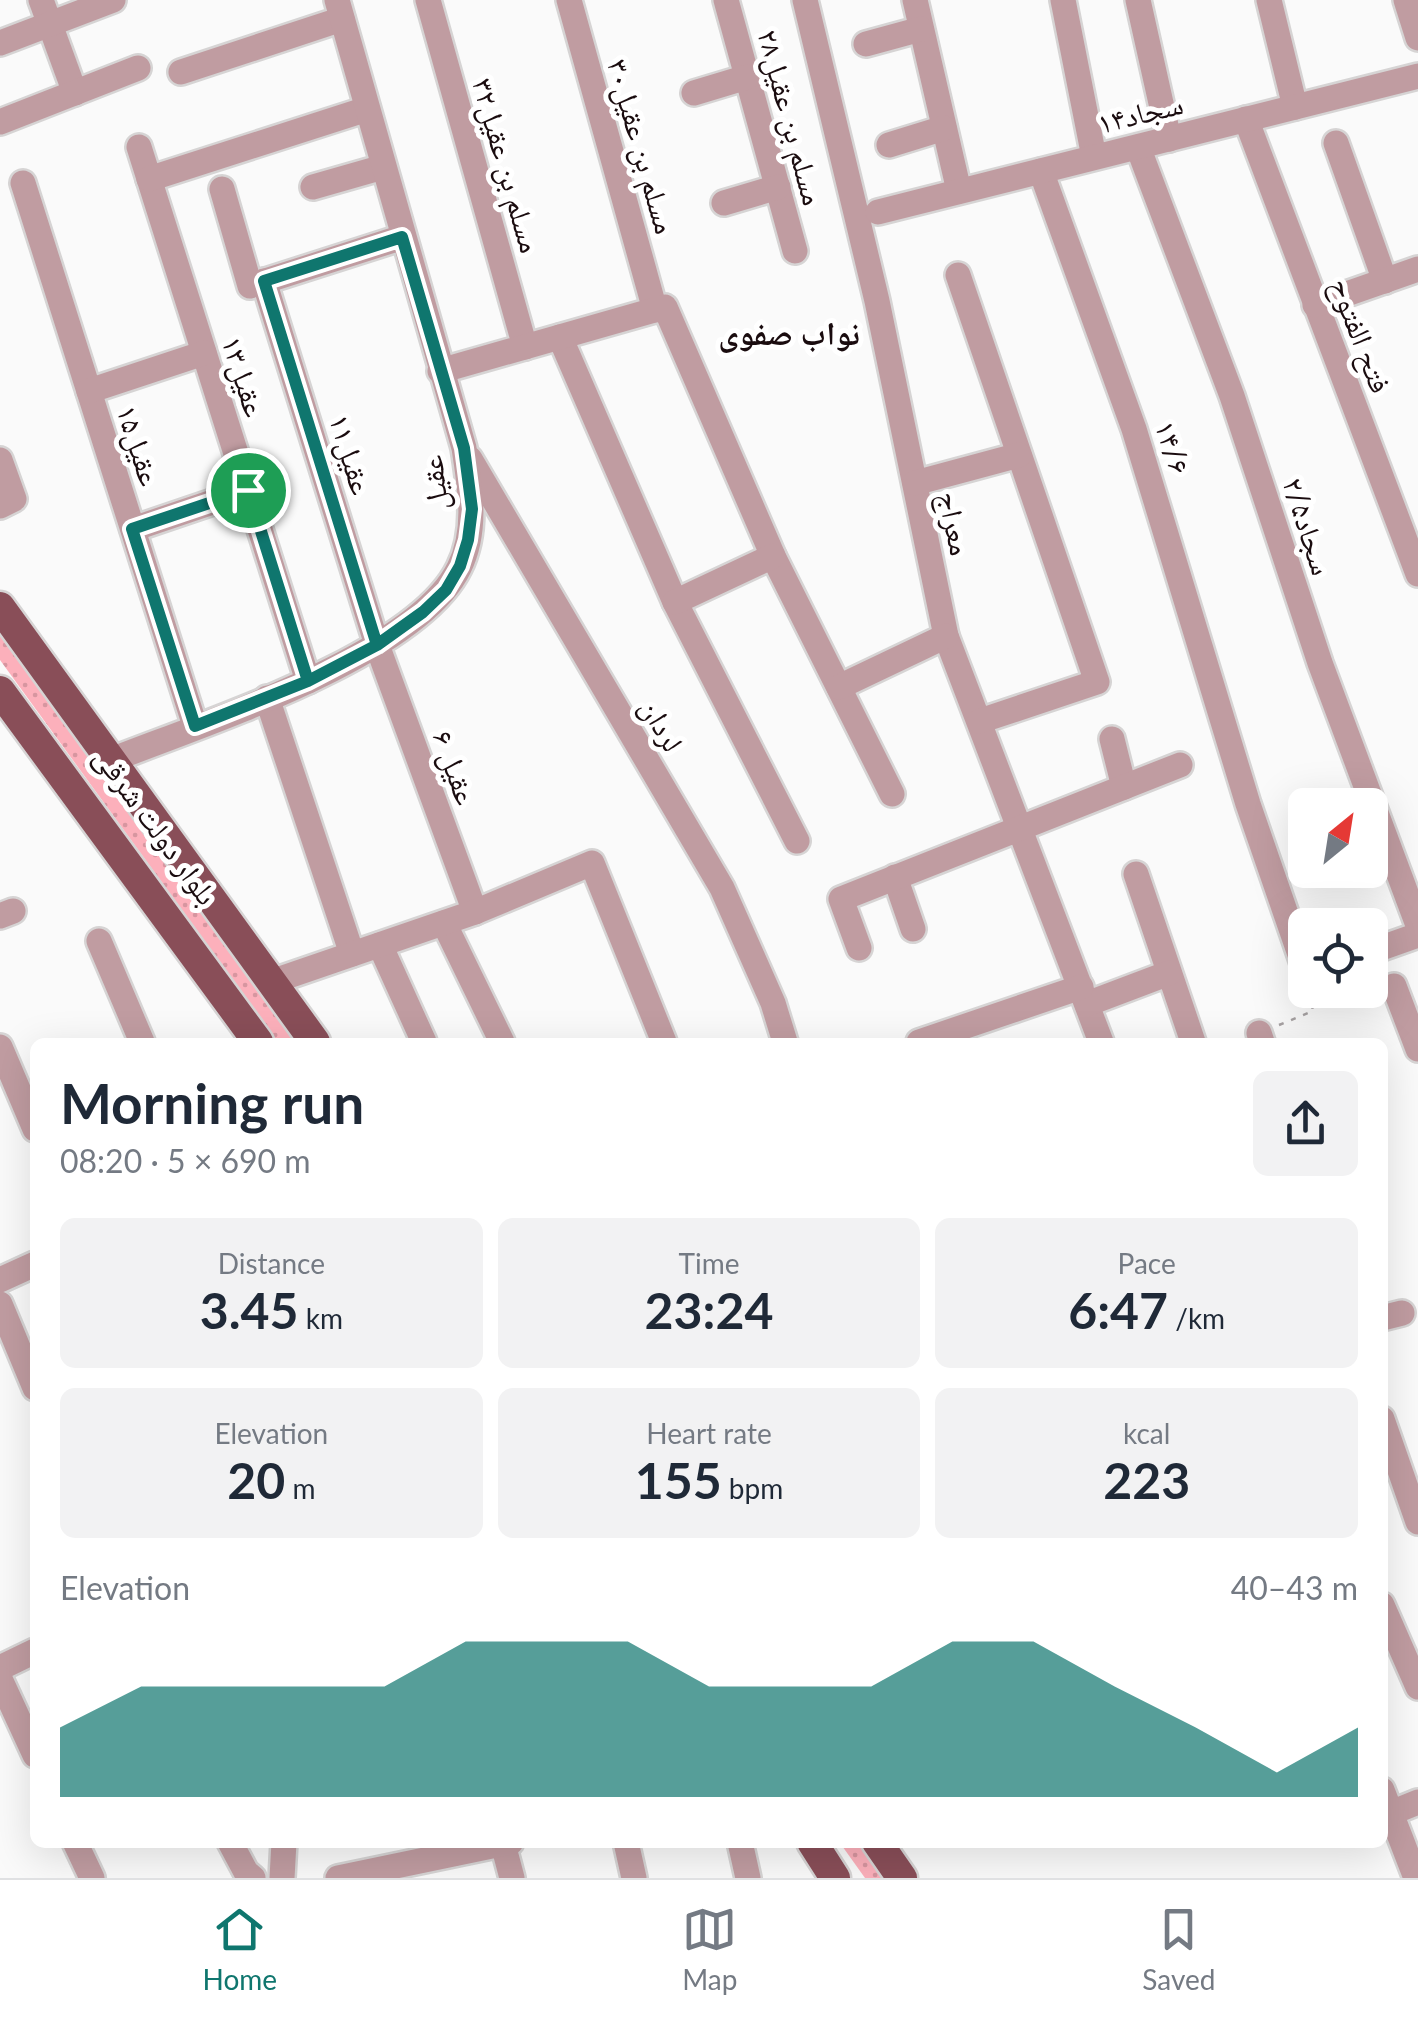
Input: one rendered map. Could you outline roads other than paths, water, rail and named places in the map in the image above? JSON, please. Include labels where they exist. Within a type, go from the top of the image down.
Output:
[{"type":"main road","name":"بلوار دولت شرقی","points":[[0,606],[312,1038]]},
{"type":"main road","name":"بلوار دولت شرقی","points":[[0,691],[255,1038]]},
{"type":"main road","points":[[816,1848],[835,1878]]},
{"type":"main road","points":[[882,1848],[902,1878]]},
{"type":"street","points":[[0,43],[46,12],[113,0]]},
{"type":"street","name":"مسلم بن عقیل۳۲","points":[[428,0],[526,347]]},
{"type":"street","name":"مسلم بن عقیل۳۰","points":[[568,0],[655,310]]},
{"type":"street","name":"مسلم بن عقیل۲۸","points":[[726,0],[795,251]]},
{"type":"street","name":"معراج","points":[[805,0],[877,301],[946,636],[1100,1038]]},
{"type":"street","points":[[915,0],[959,192]]},
{"type":"street","points":[[1064,0],[1094,158]]},
{"type":"street","points":[[1138,0],[1168,139]]},
{"type":"street","points":[[1269,0],[1295,107]]},
{"type":"street","points":[[1406,0],[1418,38]]},
{"type":"street","points":[[181,72],[339,10]]},
{"type":"street","name":"عقیل","points":[[109,761],[308,681],[377,645],[423,612],[446,590],[460,566],[472,509],[464,448],[339,10]]},
{"type":"street","points":[[46,12],[75,93]]},
{"type":"street","points":[[866,44],[922,28]]},
{"type":"street","points":[[0,122],[138,68]]},
{"type":"street","name":"۱۴سجاد","points":[[878,212],[1418,76]]},
{"type":"street","points":[[694,93],[747,77]]},
{"type":"street","points":[[149,179],[367,109]]},
{"type":"street","name":"فتح الفتوح","points":[[1246,119],[1418,574]]},
{"type":"street","points":[[890,145],[944,128]]},
{"type":"street","points":[[1336,144],[1385,281]]},
{"type":"street","name":"۲/۵سجاد","points":[[1138,146],[1232,396],[1320,663],[1418,925]]},
{"type":"street","name":"عقیل۱۳","points":[[139,147],[308,681]]},
{"type":"street","points":[[313,187],[383,166]]},
{"type":"street","name":"۱۴/۶","points":[[1041,171],[1134,429],[1288,919]]},
{"type":"street","name":"عقیل۱۵","points":[[23,183],[195,726]]},
{"type":"street","points":[[724,204],[778,188]]},
{"type":"street","name":"عقیل۱۱","points":[[222,189],[377,645]]},
{"type":"street","points":[[257,284],[402,237]]},
{"type":"street","points":[[1316,305],[1418,269]]},
{"type":"street","points":[[958,275],[1098,682],[980,721]]},
{"type":"street","points":[[440,371],[665,307],[774,556],[892,794]]},
{"type":"street","points":[[560,337],[675,602],[797,841]]},
{"type":"street","points":[[89,391],[204,354]]},
{"type":"street","name":"لردان","points":[[464,448],[722,888],[774,1004],[784,1038]]},
{"type":"street","points":[[915,483],[1020,454]]},
{"type":"street","points":[[0,460],[14,499],[0,506]]},
{"type":"street","points":[[132,529],[248,490]]},
{"type":"street","points":[[675,602],[774,556]]},
{"type":"street","points":[[840,688],[946,636]]},
{"type":"street","name":"عقیل ۶","points":[[377,645],[475,912]]},
{"type":"street","points":[[268,698],[352,954]]},
{"type":"street","points":[[1112,738],[1124,787]]},
{"type":"street","points":[[859,948],[842,898],[1180,765]]},
{"type":"street","points":[[271,982],[475,912],[592,863],[662,1038]]},
{"type":"street","points":[[1136,874],[1192,1038]]},
{"type":"street","points":[[894,877],[913,929]]},
{"type":"street","points":[[444,922],[500,1038]]},
{"type":"street","points":[[1388,946],[1418,935]]},
{"type":"street","points":[[100,941],[140,1038]]},
{"type":"street","points":[[380,944],[422,1038]]},
{"type":"street","points":[[933,1038],[1169,973]]},
{"type":"street","points":[[1394,986],[1418,1050]]},
{"type":"street","points":[[0,1047],[30,1117]]},
{"type":"street","points":[[0,1280],[30,1266]]},
{"type":"street","points":[[0,1304],[30,1376]]},
{"type":"street","points":[[1388,1436],[1418,1522]]},
{"type":"street","points":[[1388,1626],[1418,1687]]},
{"type":"street","points":[[0,1668],[30,1653]]},
{"type":"street","points":[[0,1679],[30,1744]]},
{"type":"street","points":[[1388,1802],[1418,1802]]},
{"type":"street","points":[[1388,1805],[1416,1878]]},
{"type":"street","points":[[79,1848],[92,1878]]},
{"type":"street","points":[[233,1848],[253,1878]]},
{"type":"street","points":[[282,1878],[284,1848]]},
{"type":"street","points":[[338,1878],[393,1872],[427,1851],[457,1848]]},
{"type":"street","points":[[508,1848],[512,1878]]},
{"type":"street","points":[[627,1848],[634,1878]]},
{"type":"street","points":[[741,1848],[748,1878]]},
{"type":"district","name":"نواب صفوی","points":[[789,332]]}]
